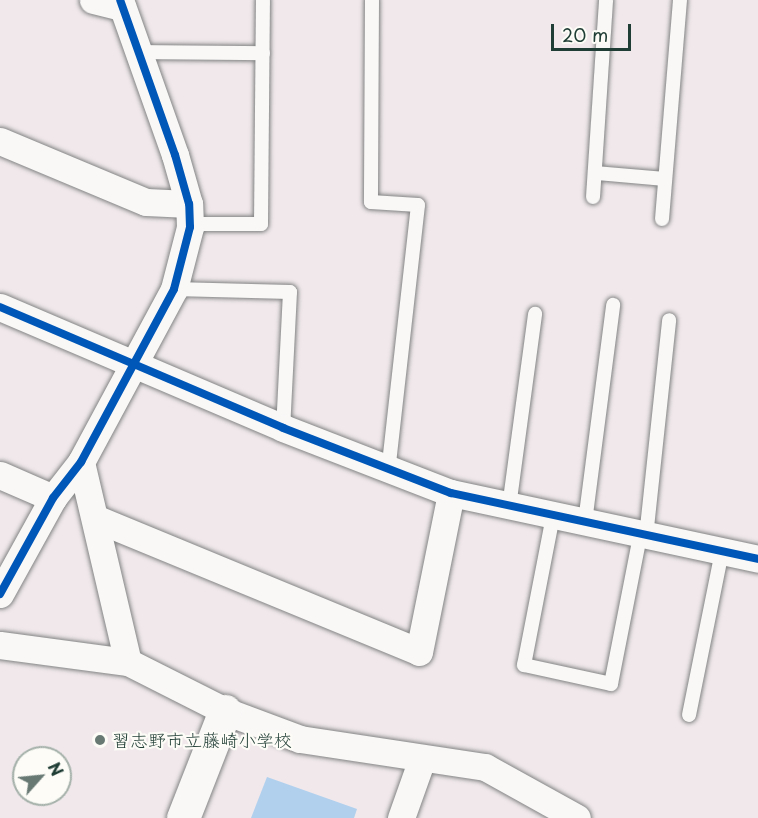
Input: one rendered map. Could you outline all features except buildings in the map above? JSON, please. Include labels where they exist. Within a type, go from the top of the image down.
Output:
[{"type":"street","points":[[0,594],[53,498],[81,462],[174,289],[190,214],[141,52],[121,4],[93,0]]},
{"type":"street","points":[[0,141],[147,202],[190,214]]},
{"type":"street","points":[[0,307],[283,428],[388,471],[451,493],[758,559]]},
{"type":"street","points":[[81,462],[97,519],[128,662]]},
{"type":"street","points":[[0,475],[53,498]]},
{"type":"street","points":[[97,519],[419,652],[451,493]]},
{"type":"street","points":[[0,645],[128,662],[225,711],[300,739],[485,767],[577,818]]},
{"type":"street","points":[[183,818],[225,711]]},
{"type":"street","points":[[401,818],[422,759]]},
{"type":"lane","points":[[190,214],[261,225],[263,0]]},
{"type":"lane","points":[[372,0],[371,202],[418,205],[388,471]]},
{"type":"lane","points":[[593,197],[606,0]]},
{"type":"lane","points":[[662,219],[680,0]]},
{"type":"lane","points":[[141,52],[263,53]]},
{"type":"lane","points":[[596,173],[664,179]]},
{"type":"lane","points":[[174,289],[290,292],[283,428]]},
{"type":"lane","points":[[585,522],[613,305]]},
{"type":"lane","points":[[509,507],[535,314]]},
{"type":"lane","points":[[553,516],[524,665],[611,684],[643,536],[669,320]]},
{"type":"lane","points":[[689,715],[722,551]]},
{"type":"water","points":[[267,777],[357,809],[354,818],[251,818]]},
{"type":"cycle path","points":[[0,594],[53,498],[81,462],[174,289],[190,227],[189,204],[175,155],[120,0]]},
{"type":"cycle path","points":[[0,307],[283,428],[451,493],[758,559]]},
{"type":"place","name":"習志野市立藤崎小学校","points":[[100,740]]}]
